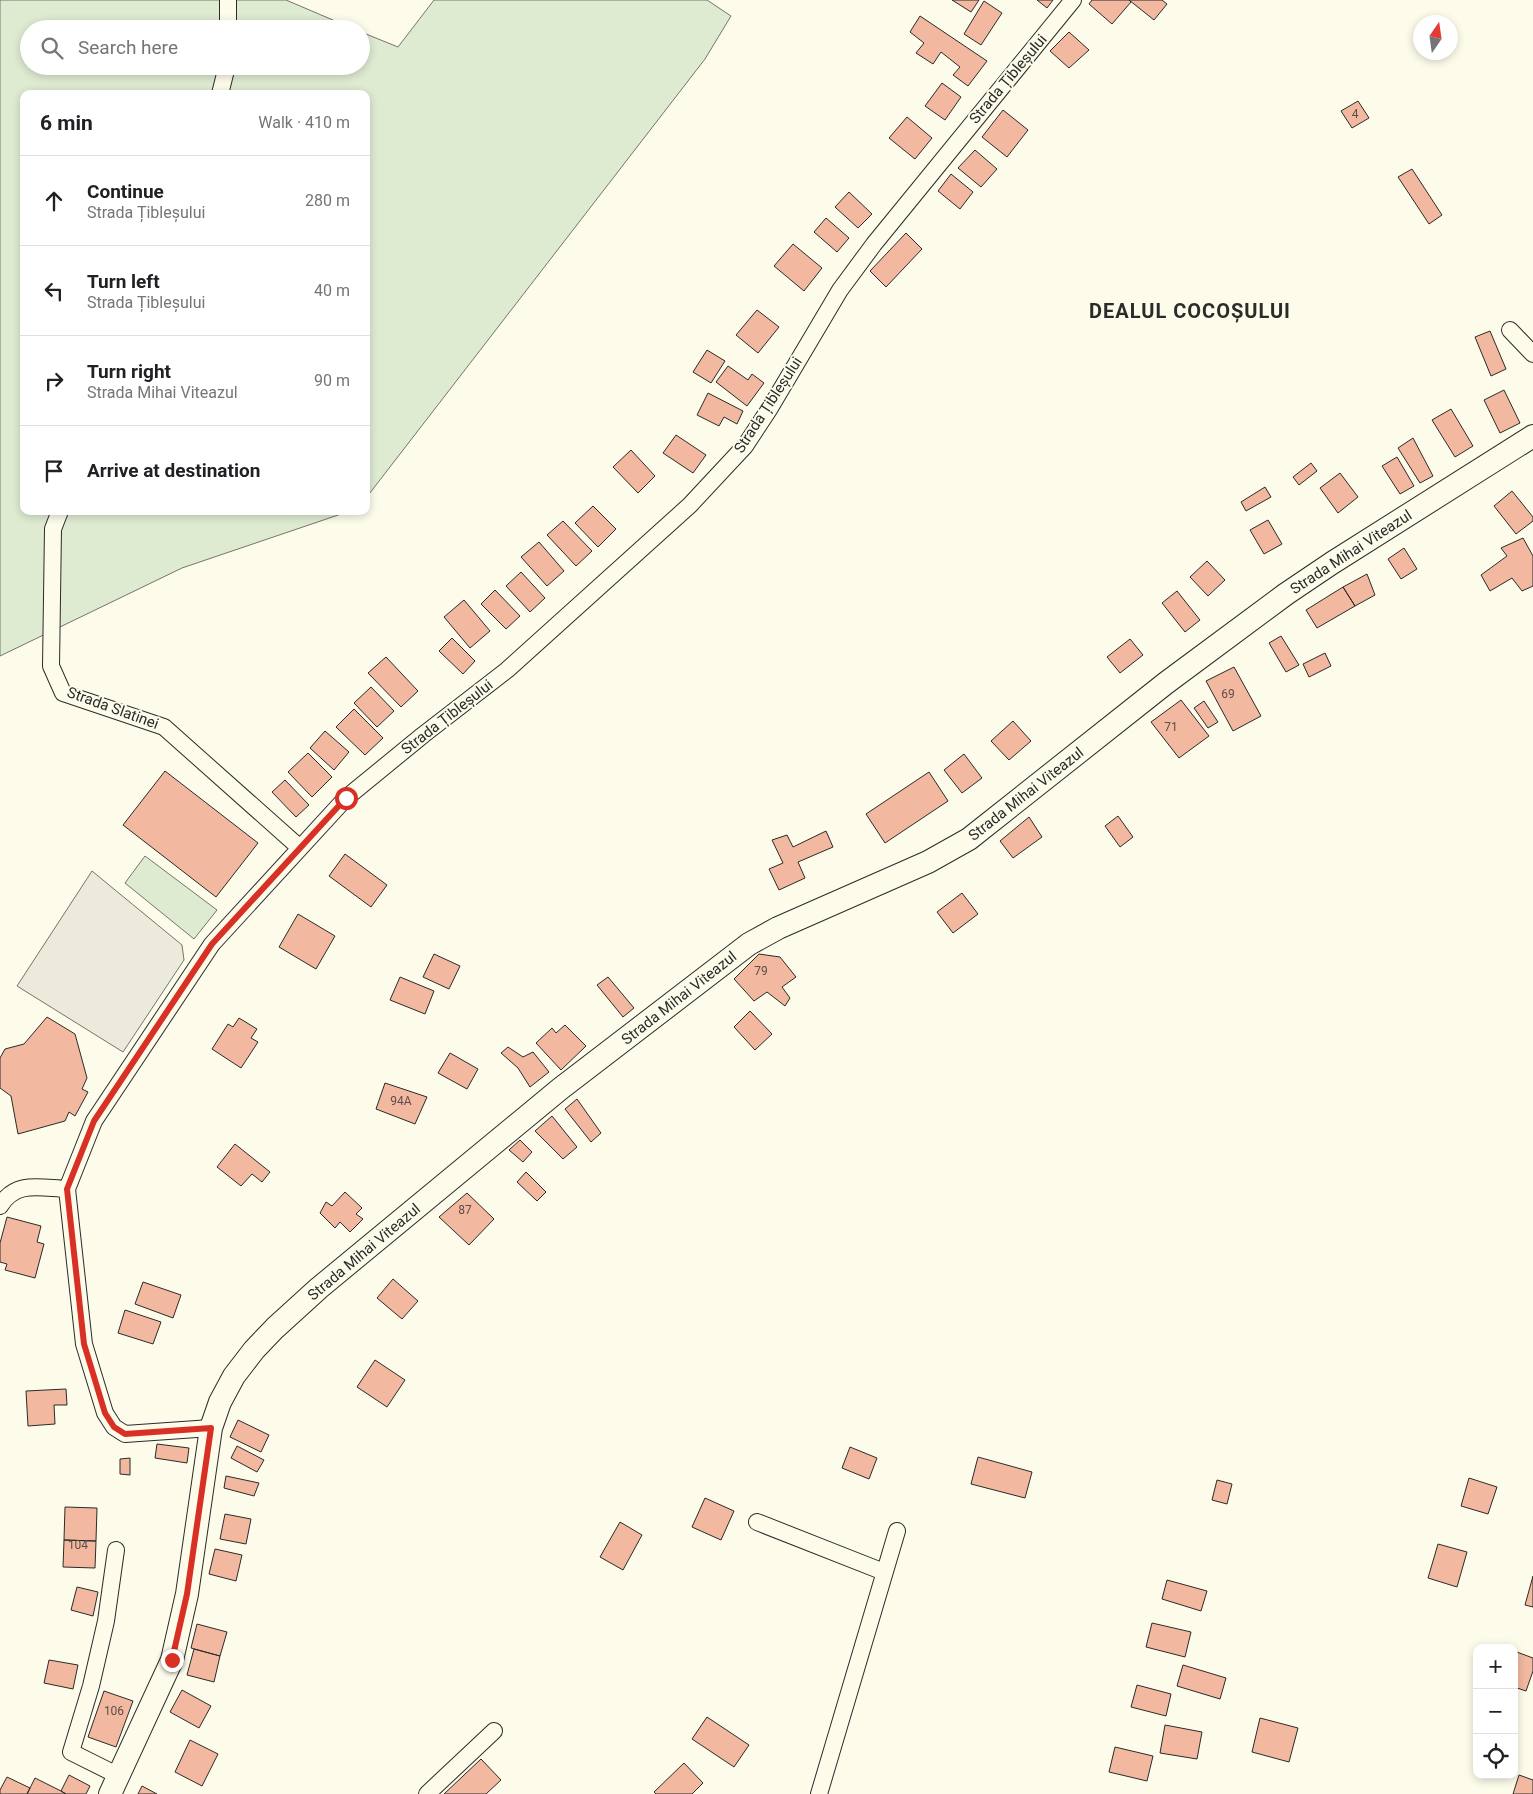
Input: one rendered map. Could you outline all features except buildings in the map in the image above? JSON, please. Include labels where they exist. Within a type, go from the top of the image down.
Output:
[{"type":"main road","name":"Strada Mihai Viteazul","points":[[114,1785],[172,1660],[187,1594],[211,1428],[220,1402],[234,1376],[254,1350],[275,1328],[312,1295],[560,1089],[749,944],[778,928],[928,862],[969,839],[1166,684],[1286,594],[1332,562],[1533,436]]},
{"type":"street","points":[[228,0],[228,20]]},
{"type":"street","name":"Strada Țibleșului","points":[[211,1428],[125,1434],[114,1427],[105,1413],[84,1344],[67,1189],[94,1121],[212,944],[346,798],[507,670],[690,505],[745,446],[846,282],[920,186],[1073,0]]},
{"type":"street","points":[[221,90],[225,75]]},
{"type":"street","points":[[1510,330],[1533,354]]},
{"type":"street","name":"Strada Slatinei","points":[[59,515],[54,530],[51,666],[63,693],[164,727],[300,848]]},
{"type":"street","points":[[0,1206],[12,1192],[24,1187],[67,1189]]},
{"type":"street","points":[[757,1522],[884,1572]]},
{"type":"street","points":[[818,1794],[897,1531]]},
{"type":"street","points":[[114,1785],[71,1752],[91,1686],[106,1621],[116,1550]]},
{"type":"street","points":[[427,1794],[494,1731]]},
{"type":"green space","points":[[0,0],[286,0],[333,20],[20,20],[20,75],[370,75],[370,36],[398,47],[434,0],[707,0],[731,16],[705,59],[370,493],[370,90],[20,90],[20,515],[338,515],[182,568],[0,656]]},
{"type":"green space","points":[[145,856],[217,910],[194,939],[125,883]]},
{"type":"shaded area","points":[[92,871],[182,945],[184,960],[123,1052],[17,986]]},
{"type":"district","name":"DEALUL COCOȘULUI","points":[[1190,311]]},
{"type":"route","points":[[172,1660],[187,1594],[211,1428],[125,1434],[114,1427],[105,1413],[84,1344],[67,1189],[94,1121],[212,944],[346,798]]}]
